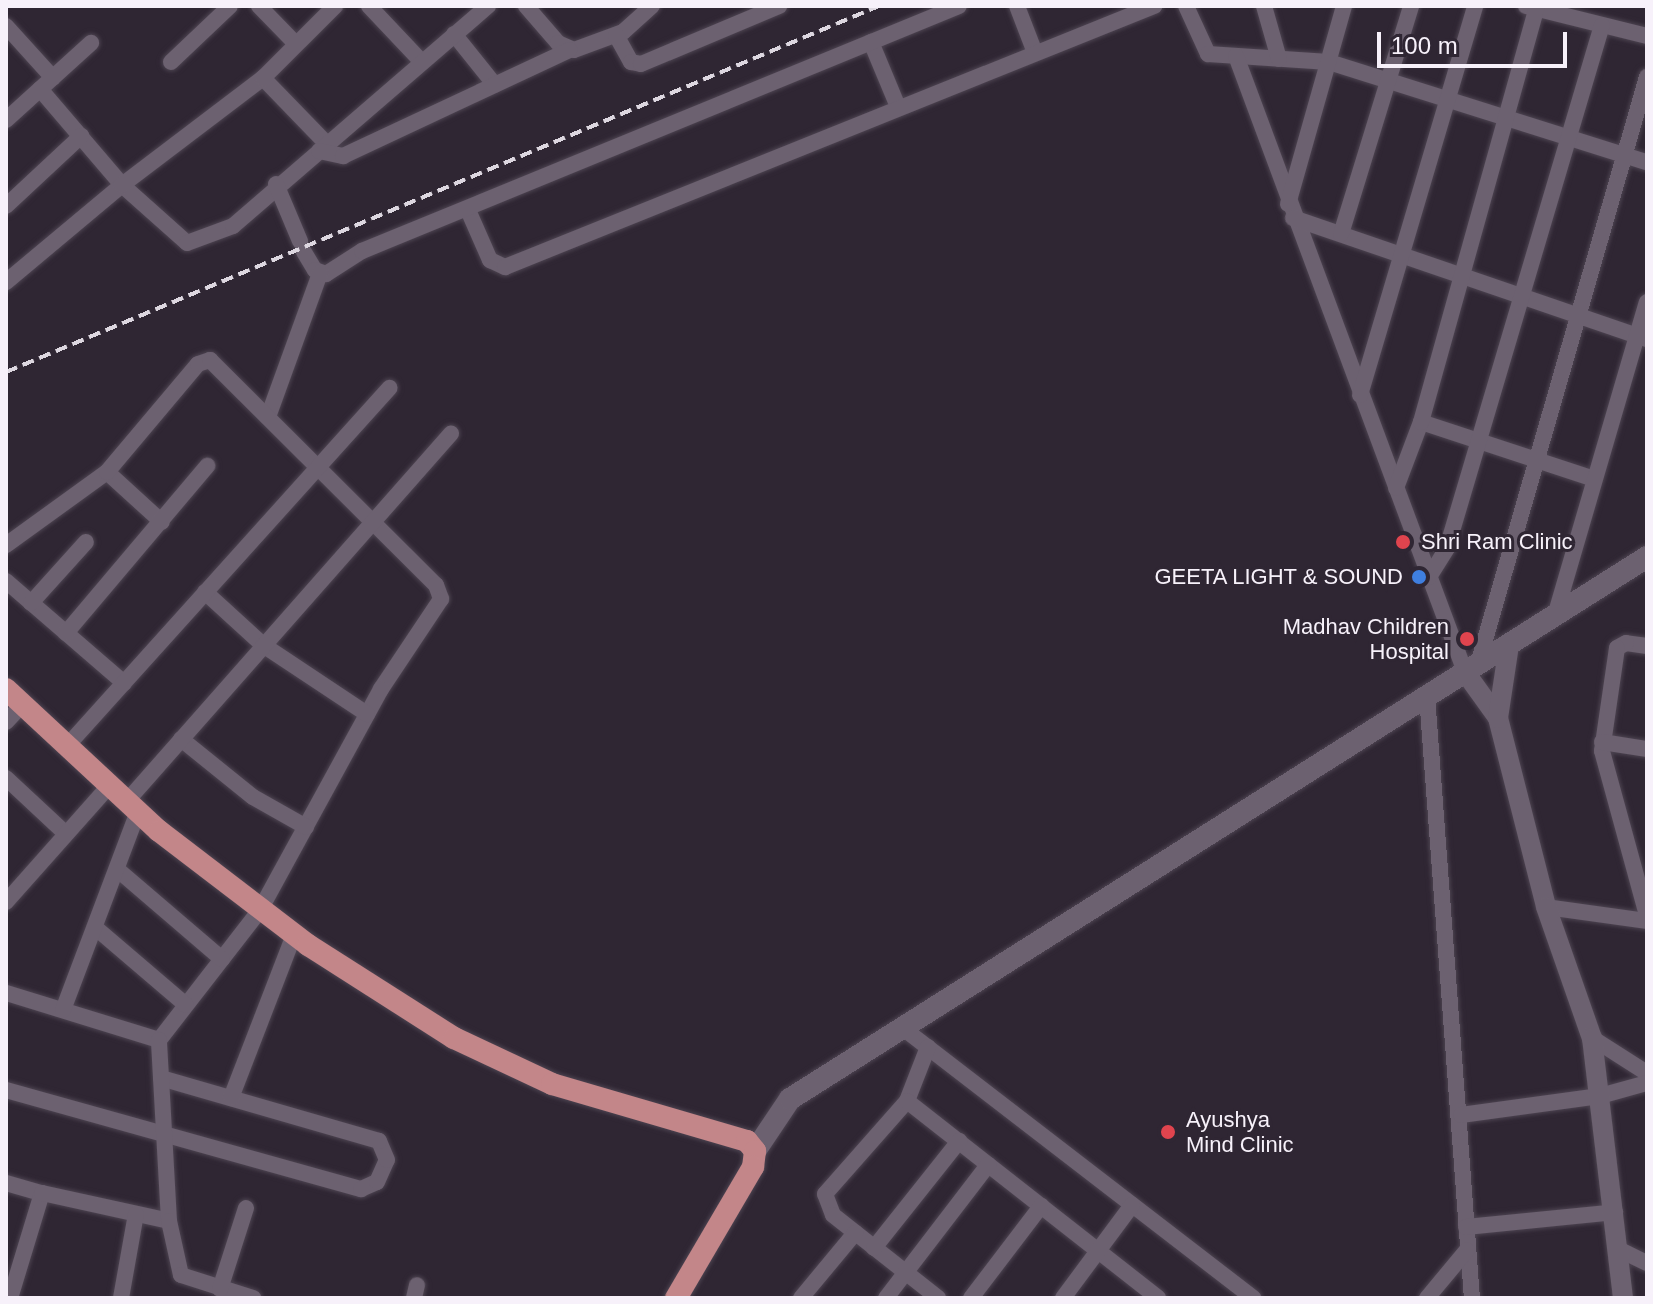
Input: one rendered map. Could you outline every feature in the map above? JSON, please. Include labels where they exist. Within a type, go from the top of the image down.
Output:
[{"type":"main road","points":[[676,1298],[753,1167],[755,1151],[790,1099],[1555,616],[1646,555]]},
{"type":"main road","points":[[14,696],[132,806],[260,910],[294,935],[501,1064],[615,1104],[736,1135],[755,1151]]},
{"type":"street","points":[[171,62],[230,6]]},
{"type":"street","points":[[259,6],[295,43]]},
{"type":"street","points":[[6,282],[122,185],[263,78],[335,6]]},
{"type":"street","points":[[369,6],[422,62]]},
{"type":"street","points":[[6,26],[81,136],[122,185],[187,243],[227,230],[488,6]]},
{"type":"street","points":[[526,6],[569,50]]},
{"type":"street","points":[[728,6],[734,23]]},
{"type":"street","points":[[616,35],[631,62],[641,64],[779,6]]},
{"type":"street","points":[[268,417],[328,271],[362,251],[959,6]]},
{"type":"street","points":[[1017,6],[1035,53]]},
{"type":"street","points":[[468,210],[490,260],[505,267],[1154,6]]},
{"type":"street","points":[[1186,6],[1202,48],[1216,56],[1329,62],[1647,162]]},
{"type":"street","points":[[1264,6],[1279,59]]},
{"type":"street","points":[[1290,211],[1343,6]]},
{"type":"street","points":[[1341,234],[1411,6]]},
{"type":"street","points":[[1360,395],[1475,6]]},
{"type":"street","points":[[1396,488],[1421,422],[1509,119],[1534,7],[1647,36]]},
{"type":"street","points":[[263,78],[323,148],[343,156],[569,50],[616,35],[642,9]]},
{"type":"street","points":[[1429,577],[1445,554],[1602,25]]},
{"type":"street","points":[[454,34],[495,85]]},
{"type":"street","points":[[871,42],[898,107]]},
{"type":"street","points":[[7,116],[91,43]]},
{"type":"street","points":[[1236,56],[1290,211],[1429,577],[1498,718],[1546,907],[1592,1038],[1620,1250],[1623,1298]]},
{"type":"street","points":[[1471,668],[1647,77]]},
{"type":"street","points":[[6,206],[81,136]]},
{"type":"street","points":[[266,194],[302,246],[328,271]]},
{"type":"street","points":[[1290,211],[1341,234],[1464,273],[1642,337]]},
{"type":"street","points":[[1555,616],[1594,479],[1642,337],[1647,302]]},
{"type":"street","points":[[6,545],[107,472],[205,360],[216,362],[316,468],[436,585],[441,599],[367,714],[260,910],[159,1040],[169,1221],[181,1275],[253,1298]]},
{"type":"street","points":[[67,746],[389,388]]},
{"type":"street","points":[[1421,422],[1594,479]]},
{"type":"street","points":[[63,1010],[118,870],[132,806],[181,739],[451,434]]},
{"type":"street","points":[[66,633],[207,466]]},
{"type":"street","points":[[107,472],[162,522]]},
{"type":"street","points":[[31,603],[86,542]]},
{"type":"street","points":[[6,581],[124,683]]},
{"type":"street","points":[[205,592],[263,645],[367,714]]},
{"type":"street","points":[[1546,907],[1647,918],[1602,758],[1617,648],[1626,643],[1647,646]]},
{"type":"street","points":[[1498,718],[1509,645]]},
{"type":"street","points":[[6,722],[14,696]]},
{"type":"street","points":[[1427,696],[1461,1115],[1472,1298]]},
{"type":"street","points":[[181,739],[253,797],[306,827]]},
{"type":"street","points":[[1602,742],[1647,749]]},
{"type":"street","points":[[6,778],[66,834]]},
{"type":"street","points":[[6,902],[110,785]]},
{"type":"street","points":[[118,870],[222,959]]},
{"type":"street","points":[[97,929],[186,1005]]},
{"type":"street","points":[[231,1098],[294,935]]},
{"type":"street","points":[[6,993],[159,1040]]},
{"type":"street","points":[[904,1029],[1246,1296]]},
{"type":"street","points":[[1592,1038],[1647,1073]]},
{"type":"street","points":[[928,1047],[907,1101],[825,1194],[833,1215],[938,1298]]},
{"type":"street","points":[[6,1090],[361,1189],[377,1182],[388,1153],[379,1141],[161,1078]]},
{"type":"street","points":[[1461,1115],[1600,1096],[1647,1083]]},
{"type":"street","points":[[907,1101],[1098,1250],[1153,1297]]},
{"type":"street","points":[[874,1248],[959,1141]]},
{"type":"street","points":[[886,1298],[988,1165]]},
{"type":"street","points":[[6,1183],[169,1221]]},
{"type":"street","points":[[10,1298],[42,1193]]},
{"type":"street","points":[[1063,1298],[1132,1205]]},
{"type":"street","points":[[971,1298],[1041,1206]]},
{"type":"street","points":[[220,1289],[246,1208]]},
{"type":"street","points":[[1466,1227],[1615,1212]]},
{"type":"street","points":[[121,1298],[136,1214]]},
{"type":"street","points":[[801,1298],[855,1233]]},
{"type":"street","points":[[1427,1298],[1467,1250]]},
{"type":"street","points":[[1620,1250],[1647,1263]]},
{"type":"railway","points":[[6,372],[879,6]]},
{"type":"place","name":"Shri Ram Clinic","points":[[1403,542]]},
{"type":"place","name":"GEETA LIGHT & SOUND","points":[[1419,577]]},
{"type":"place","name":"Madhav Children Hospital","points":[[1467,639]]},
{"type":"place","name":"Ayushya Mind Clinic","points":[[1168,1132]]}]
